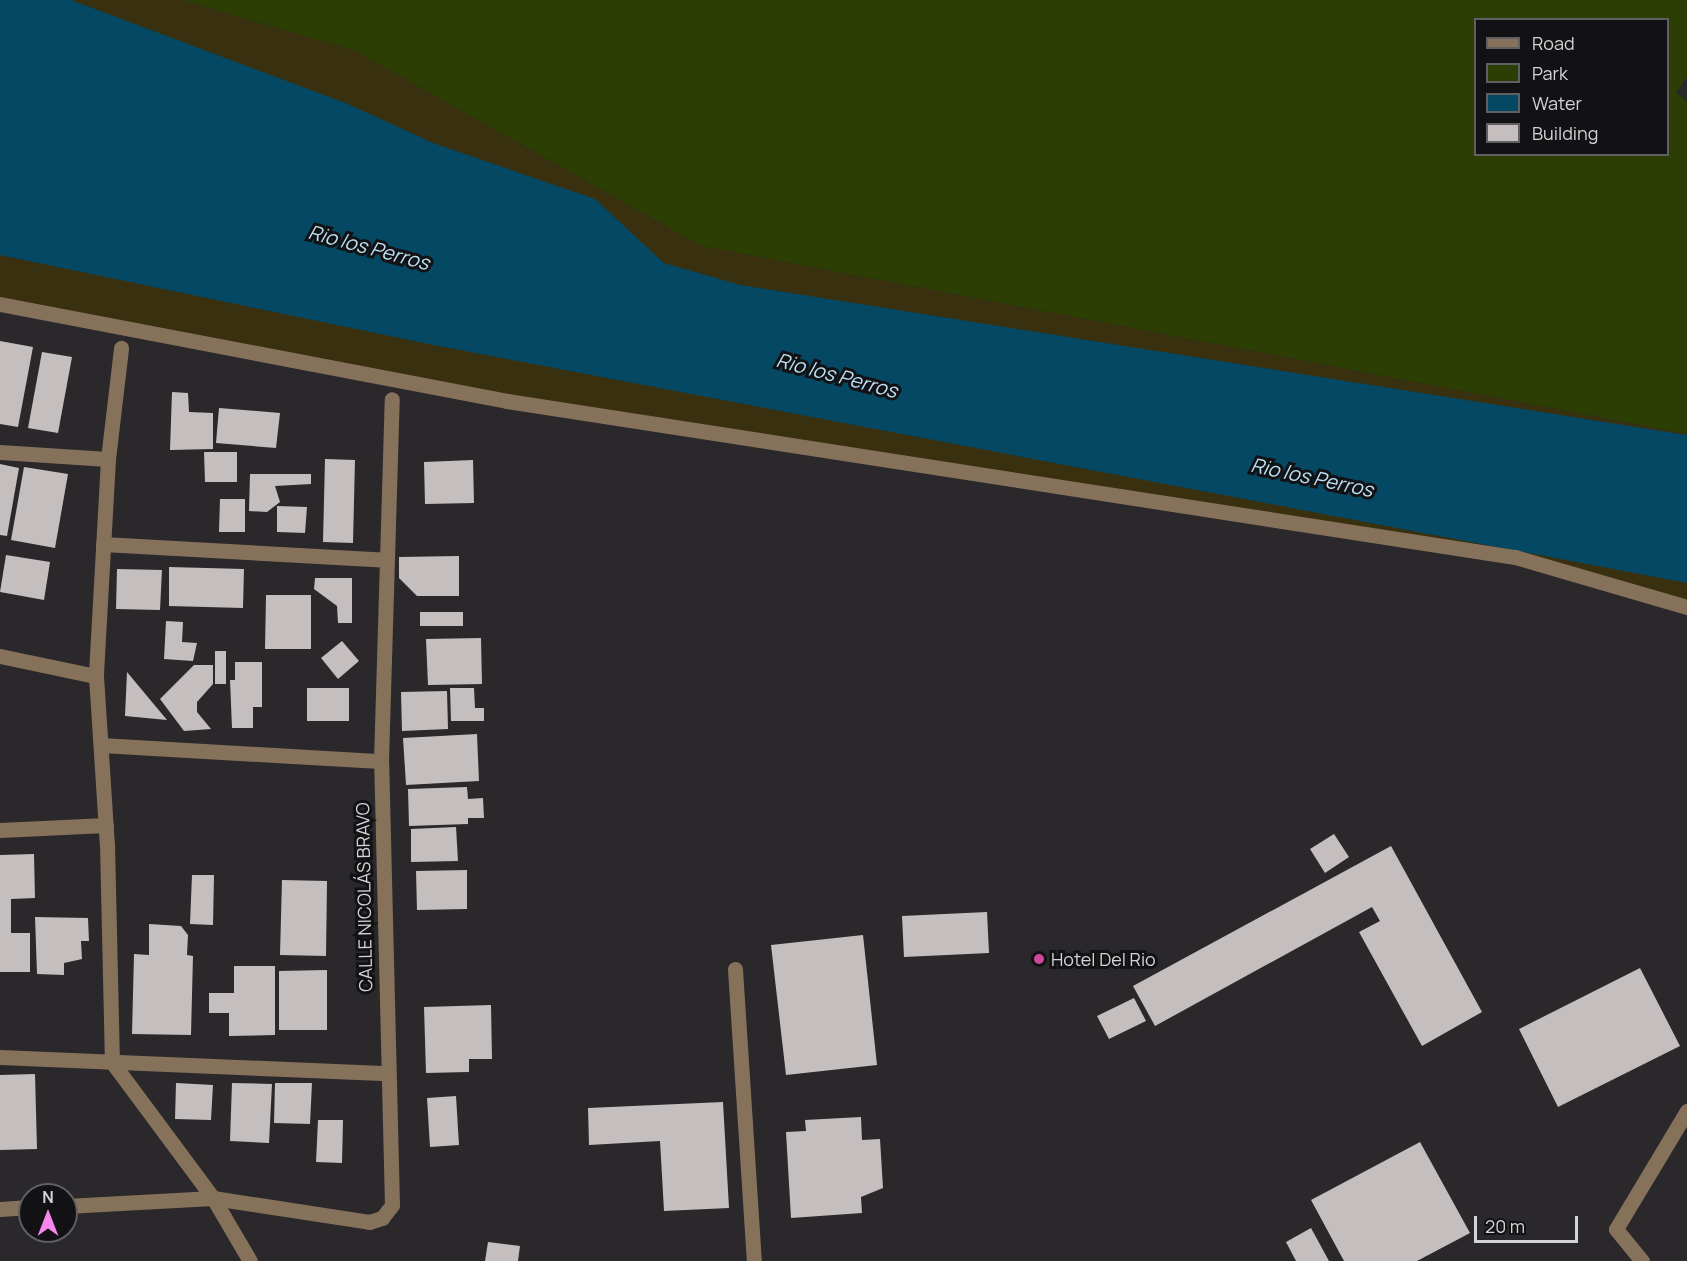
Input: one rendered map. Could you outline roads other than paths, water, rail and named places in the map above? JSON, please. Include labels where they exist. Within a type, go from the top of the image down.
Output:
[{"type":"street","points":[[0,304],[507,401],[1515,557],[1687,607]]},
{"type":"street","points":[[121,348],[108,459],[96,676],[106,825],[112,1062],[213,1198],[250,1261]]},
{"type":"street","name":"CALLE NICOLÁS BRAVO","points":[[78,1205],[213,1198],[369,1222],[382,1218],[392,1205],[381,761],[392,399]]},
{"type":"street","points":[[0,452],[108,459]]},
{"type":"street","points":[[103,544],[386,560]]},
{"type":"street","points":[[0,656],[96,676]]},
{"type":"street","points":[[101,746],[381,761]]},
{"type":"street","points":[[0,830],[106,825]]},
{"type":"street","points":[[735,969],[754,1261]]},
{"type":"street","points":[[0,1057],[388,1073]]},
{"type":"street","points":[[1642,1261],[1616,1229],[1687,1111]]},
{"type":"street","points":[[0,1209],[18,1208]]},
{"type":"water","name":"Rio los Perros","points":[[0,0],[71,0],[348,104],[433,143],[595,199],[664,263],[740,285],[1687,435],[1687,583],[433,345],[0,255]]},
{"type":"place","name":"Hotel Del Rio","points":[[1039,959]]}]
